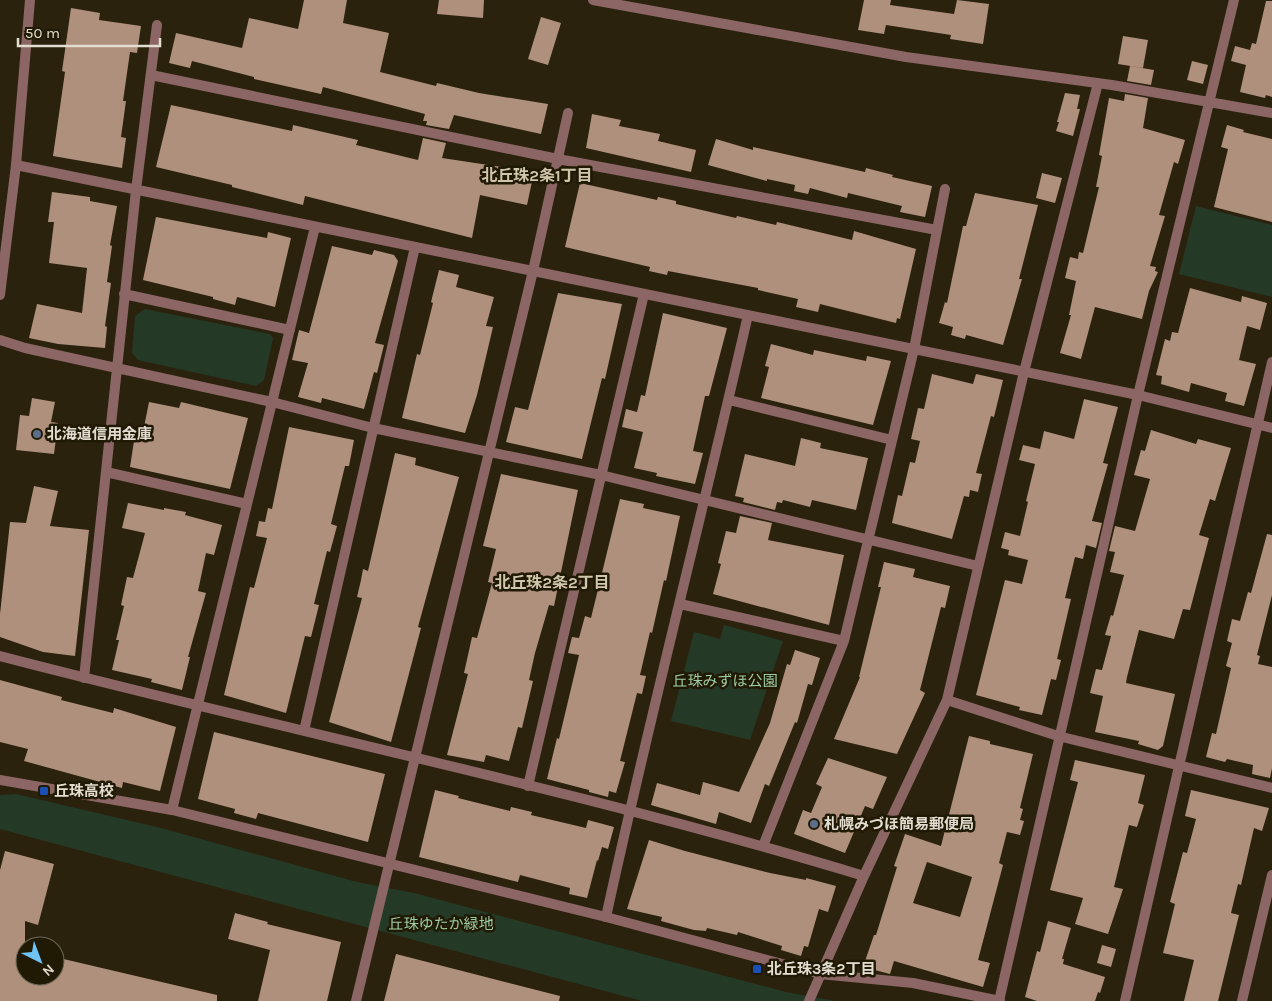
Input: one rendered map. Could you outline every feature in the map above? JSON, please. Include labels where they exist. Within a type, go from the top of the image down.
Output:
[{"type":"street","points":[[0,295],[16,165],[30,0]]},
{"type":"street","points":[[592,0],[906,57],[1098,83],[1272,113]]},
{"type":"street","points":[[0,780],[172,810],[606,917],[820,974],[913,983],[999,1001],[1058,736],[1138,395],[1234,0]]},
{"type":"street","points":[[84,678],[124,294],[157,25]]},
{"type":"street","points":[[150,75],[558,159],[938,230]]},
{"type":"street","points":[[809,1001],[864,876],[947,700],[1024,372],[1098,83]]},
{"type":"street","points":[[356,1001],[533,271],[568,113]]},
{"type":"street","points":[[16,165],[1138,395],[1272,428]]},
{"type":"street","points":[[763,846],[844,641],[914,349],[945,189]]},
{"type":"street","points":[[172,810],[315,227]]},
{"type":"street","points":[[304,731],[415,247]]},
{"type":"street","points":[[124,294],[290,330]]},
{"type":"street","points":[[528,786],[644,294]]},
{"type":"street","points":[[606,917],[629,812],[706,500],[748,315]]},
{"type":"street","points":[[0,340],[25,348],[272,402],[373,428],[601,475],[869,538],[978,566]]},
{"type":"street","points":[[1125,1001],[1272,362]]},
{"type":"street","points":[[729,400],[892,440]]},
{"type":"street","points":[[106,472],[247,504]]},
{"type":"street","points":[[680,604],[844,641]]},
{"type":"street","points":[[0,656],[84,678],[415,757],[763,846],[864,876]]},
{"type":"street","points":[[947,700],[1058,736],[1272,788]]},
{"type":"street","points":[[1242,1001],[1272,875]]},
{"type":"green space","points":[[1196,206],[1272,225],[1272,297],[1179,274]]},
{"type":"green space","points":[[145,309],[270,334],[273,338],[264,380],[256,386],[138,360],[132,353],[135,316]]},
{"type":"green space","name":"丘珠みずほ公園","points":[[724,625],[783,641],[750,740],[671,721],[694,632],[720,639]]},
{"type":"green space","name":"丘珠ゆたか緑地","points":[[16,794],[161,828],[357,882],[414,893],[786,992],[835,1001],[642,1001],[0,829],[0,795]]},
{"type":"building","points":[[304,0],[347,0],[343,23],[389,33],[380,72],[436,86],[437,83],[479,93],[548,104],[541,134],[454,115],[449,129],[426,125],[427,121],[423,121],[425,114],[323,87],[321,94],[254,79],[254,77],[192,61],[190,68],[169,63],[176,33],[242,48],[249,18],[298,29]]},
{"type":"building","points":[[439,0],[484,0],[483,18],[437,14]]},
{"type":"building","points":[[864,0],[891,0],[890,5],[954,14],[957,0],[989,4],[983,44],[950,39],[951,35],[886,25],[884,34],[858,30]]},
{"type":"building","points":[[1266,1],[1272,1],[1272,97],[1266,95],[1265,98],[1240,92],[1246,65],[1231,61],[1235,46],[1250,50],[1252,43],[1256,44]]},
{"type":"building","points":[[71,8],[100,13],[99,20],[141,26],[137,53],[130,52],[123,101],[126,101],[121,137],[126,138],[122,168],[53,156],[65,72],[62,71]]},
{"type":"building","points":[[541,17],[561,23],[548,65],[528,59]]},
{"type":"building","points":[[1123,36],[1148,40],[1143,68],[1118,64]]},
{"type":"building","points":[[1192,61],[1208,65],[1203,84],[1187,80]]},
{"type":"building","points":[[1130,66],[1154,70],[1151,85],[1127,81]]},
{"type":"building","points":[[1065,93],[1080,95],[1077,109],[1080,109],[1073,136],[1056,131]]},
{"type":"building","points":[[1125,94],[1148,98],[1143,128],[1185,140],[1178,164],[1174,162],[1159,215],[1165,216],[1150,266],[1156,267],[1155,271],[1158,272],[1149,291],[1142,319],[1095,307],[1081,359],[1060,353],[1071,315],[1069,315],[1076,281],[1065,278],[1070,257],[1078,259],[1079,252],[1083,253],[1099,187],[1096,187],[1102,156],[1099,155],[1109,98],[1124,101]]},
{"type":"building","points":[[171,105],[292,131],[293,125],[358,140],[356,145],[418,160],[423,138],[446,143],[442,158],[534,172],[527,205],[480,195],[472,238],[305,196],[303,205],[232,187],[232,185],[156,167]]},
{"type":"building","points":[[592,114],[621,120],[619,126],[660,134],[658,141],[696,150],[691,172],[586,148]]},
{"type":"building","points":[[1227,125],[1244,130],[1243,132],[1272,139],[1272,222],[1214,207],[1228,149],[1221,147]]},
{"type":"building","points":[[716,139],[753,150],[753,147],[865,172],[866,168],[893,175],[892,177],[932,186],[925,217],[900,212],[902,206],[848,193],[847,198],[810,188],[808,194],[794,191],[795,185],[767,179],[767,181],[708,165]]},
{"type":"building","points":[[1042,173],[1062,178],[1055,203],[1036,198]]},
{"type":"building","points":[[580,183],[657,200],[658,197],[676,201],[676,204],[736,218],[737,216],[776,225],[777,222],[852,240],[854,231],[916,249],[900,319],[897,318],[896,323],[820,304],[818,312],[796,307],[798,299],[758,290],[758,288],[668,271],[667,275],[649,271],[650,267],[565,247]]},
{"type":"building","points":[[52,192],[90,197],[90,201],[117,206],[110,245],[112,246],[107,282],[111,283],[105,326],[107,327],[105,348],[58,344],[29,338],[37,304],[82,313],[87,268],[49,263],[54,222],[48,222]]},
{"type":"building","points":[[975,193],[1038,205],[1019,279],[1022,279],[1003,345],[966,335],[965,339],[951,335],[953,327],[939,323],[945,302],[947,303],[963,226],[966,226]]},
{"type":"building","points":[[156,217],[267,238],[268,232],[291,238],[275,307],[237,297],[235,305],[213,299],[213,297],[143,280]]},
{"type":"building","points":[[332,246],[372,255],[374,250],[394,255],[398,261],[375,343],[384,345],[377,373],[374,372],[364,409],[322,398],[321,403],[298,397],[308,363],[292,360],[299,330],[309,333]]},
{"type":"building","points":[[439,270],[459,275],[456,287],[494,297],[486,326],[493,327],[477,395],[465,433],[402,418],[417,354],[420,355],[433,303],[431,302]]},
{"type":"building","points":[[1190,288],[1241,302],[1242,296],[1267,303],[1260,330],[1247,326],[1239,360],[1256,364],[1244,406],[1225,401],[1227,393],[1191,383],[1189,392],[1161,384],[1162,376],[1156,375],[1165,339],[1170,341],[1172,332],[1178,333]]},
{"type":"building","points":[[558,293],[622,304],[605,379],[602,378],[582,459],[506,442],[515,407],[528,410]]},
{"type":"building","points":[[663,313],[727,328],[709,396],[705,396],[693,451],[703,453],[695,484],[656,476],[657,473],[634,468],[643,432],[622,427],[626,409],[637,412],[641,395],[645,396]]},
{"type":"building","points":[[771,344],[813,355],[814,350],[866,361],[867,356],[891,361],[873,425],[761,398],[769,367],[765,366]]},
{"type":"building","points":[[932,374],[973,384],[976,374],[1003,380],[994,417],[991,416],[976,473],[982,474],[978,492],[970,490],[969,497],[964,496],[952,539],[892,523],[898,495],[902,496],[910,462],[915,463],[920,441],[911,439],[918,408],[924,409]]},
{"type":"building","points":[[32,398],[55,402],[51,422],[58,423],[54,454],[16,450],[20,415],[29,416]]},
{"type":"building","points":[[1084,399],[1118,407],[1103,463],[1108,464],[1092,521],[1102,523],[1096,548],[1086,545],[1083,559],[1075,557],[1065,598],[1071,599],[1057,659],[1061,660],[1056,680],[1051,679],[1042,715],[1019,710],[1020,707],[976,695],[1005,580],[1022,584],[1028,560],[1008,555],[1009,550],[1001,548],[1005,532],[1020,536],[1028,502],[1026,501],[1035,464],[1019,460],[1023,445],[1040,449],[1044,431],[1074,439]]},
{"type":"building","points":[[149,402],[179,408],[181,402],[248,418],[230,489],[130,467],[134,441],[141,442]]},
{"type":"building","points":[[289,427],[354,440],[349,466],[345,466],[331,524],[337,526],[330,552],[327,551],[314,604],[319,605],[311,637],[305,636],[286,713],[224,695],[250,587],[254,588],[267,538],[256,536],[259,521],[265,522],[268,508],[272,509]]},
{"type":"building","points":[[1151,430],[1196,444],[1198,439],[1231,448],[1215,501],[1210,499],[1199,535],[1209,538],[1190,610],[1183,609],[1174,639],[1139,630],[1127,677],[1126,683],[1175,694],[1163,746],[1158,750],[1138,744],[1139,741],[1095,732],[1103,696],[1090,693],[1096,669],[1102,670],[1111,636],[1105,635],[1111,615],[1113,616],[1124,575],[1110,572],[1115,552],[1109,551],[1115,526],[1135,531],[1150,479],[1134,475],[1141,450],[1145,451]]},
{"type":"building","points":[[801,438],[821,443],[820,448],[868,458],[856,510],[812,500],[810,507],[783,500],[782,503],[777,502],[775,510],[743,502],[744,498],[735,496],[745,454],[795,466]]},
{"type":"building","points":[[395,453],[416,458],[415,465],[459,477],[418,627],[421,628],[391,742],[329,722],[362,598],[357,597],[363,569],[368,571]]},
{"type":"building","points":[[501,474],[578,490],[554,606],[549,605],[535,653],[529,680],[533,681],[522,728],[518,727],[509,761],[486,755],[484,762],[447,755],[468,674],[464,673],[472,637],[477,638],[492,583],[488,582],[496,549],[483,546]]},
{"type":"building","points":[[34,486],[58,491],[50,526],[89,530],[75,656],[43,652],[0,637],[0,614],[10,522],[26,523]]},
{"type":"building","points":[[620,499],[644,504],[643,508],[680,516],[666,581],[664,580],[640,675],[646,676],[642,694],[637,693],[620,761],[625,762],[616,793],[609,791],[608,797],[547,779],[557,738],[559,739],[579,655],[568,653],[572,637],[579,638],[585,616],[591,618]]},
{"type":"building","points":[[128,503],[186,512],[185,515],[222,525],[214,555],[206,553],[198,591],[206,593],[188,657],[190,657],[182,690],[151,682],[152,679],[112,670],[119,640],[116,640],[124,606],[121,605],[127,577],[133,578],[145,533],[122,528]]},
{"type":"building","points":[[740,516],[772,523],[768,540],[844,555],[829,625],[713,594],[721,564],[718,563],[726,531],[736,533]]},
{"type":"building","points":[[1267,534],[1272,535],[1272,595],[1257,655],[1260,656],[1258,664],[1272,667],[1272,768],[1270,778],[1252,774],[1253,765],[1227,759],[1225,762],[1206,757],[1212,733],[1216,734],[1231,668],[1226,666],[1232,643],[1227,641],[1232,619],[1240,621],[1248,592],[1251,593]]},
{"type":"building","points":[[884,562],[915,569],[913,577],[950,586],[945,608],[941,607],[920,690],[925,693],[897,754],[834,739],[860,677],[881,587],[878,587]]},
{"type":"building","points":[[795,650],[820,658],[812,685],[808,684],[797,723],[795,722],[769,786],[765,784],[751,823],[719,812],[716,824],[651,805],[657,783],[700,795],[703,782],[739,792],[770,723],[787,664],[790,665]]},
{"type":"building","points":[[0,680],[62,697],[61,700],[113,713],[114,708],[176,727],[160,791],[123,782],[122,788],[24,761],[28,749],[0,742]]},
{"type":"building","points":[[214,732],[385,774],[368,842],[258,813],[256,819],[234,813],[235,809],[198,799]]},
{"type":"building","points":[[969,736],[990,741],[990,744],[1033,754],[1020,808],[1023,809],[1020,820],[1024,821],[1020,835],[1007,832],[999,863],[1003,865],[978,960],[990,963],[983,987],[894,961],[890,974],[863,967],[874,935],[876,935],[897,867],[894,866],[905,834],[941,846]],"holes":[[[927,862],[972,877],[960,917],[913,903]]]},
{"type":"building","points":[[828,758],[887,777],[873,809],[865,806],[845,853],[794,834],[803,810],[811,813],[822,787],[816,784]]},
{"type":"building","points":[[1075,760],[1145,775],[1138,803],[1144,805],[1137,827],[1129,825],[1114,887],[1123,889],[1108,934],[1075,924],[1083,898],[1050,890],[1078,782],[1070,780]]},
{"type":"building","points":[[435,790],[459,796],[458,798],[510,811],[511,807],[532,812],[531,815],[586,828],[588,820],[614,827],[608,849],[602,847],[597,860],[587,898],[569,894],[570,888],[520,875],[518,882],[419,857]]},
{"type":"building","points":[[1191,790],[1269,808],[1262,831],[1254,828],[1241,885],[1238,884],[1231,913],[1239,915],[1218,1001],[1184,1001],[1194,960],[1163,953],[1175,904],[1170,902],[1183,852],[1187,853],[1196,819],[1185,816]]},
{"type":"building","points":[[649,840],[770,873],[806,880],[806,878],[836,886],[828,912],[819,909],[808,947],[804,946],[801,956],[781,950],[782,946],[738,932],[737,935],[707,928],[706,931],[694,930],[661,921],[662,917],[627,909]]},
{"type":"building","points":[[5,851],[54,864],[38,925],[25,921],[25,936],[15,936],[15,986],[65,986],[65,959],[217,995],[217,1001],[0,1001],[0,870]]},
{"type":"building","points":[[235,913],[268,922],[267,924],[341,942],[327,1001],[258,1001],[270,950],[228,939]]},
{"type":"building","points":[[1048,921],[1071,928],[1062,959],[1064,959],[1063,964],[1105,977],[1100,993],[1098,992],[1095,1001],[1037,1001],[1025,997],[1037,951],[1040,952]]},
{"type":"building","points":[[1102,945],[1116,949],[1111,967],[1097,963]]},
{"type":"building","points":[[396,954],[560,996],[559,1001],[384,1001]]},
{"type":"place","name":"北海道信用金庫","points":[[37,434]]},
{"type":"place","name":"丘珠高校","points":[[44,791]]},
{"type":"place","name":"札幌みづほ簡易郵便局","points":[[814,824]]},
{"type":"place","name":"北丘珠3条2丁目","points":[[757,969]]},
{"type":"district","name":"北丘珠2条1丁目","points":[[537,175]]},
{"type":"district","name":"北丘珠2条2丁目","points":[[552,582]]}]
